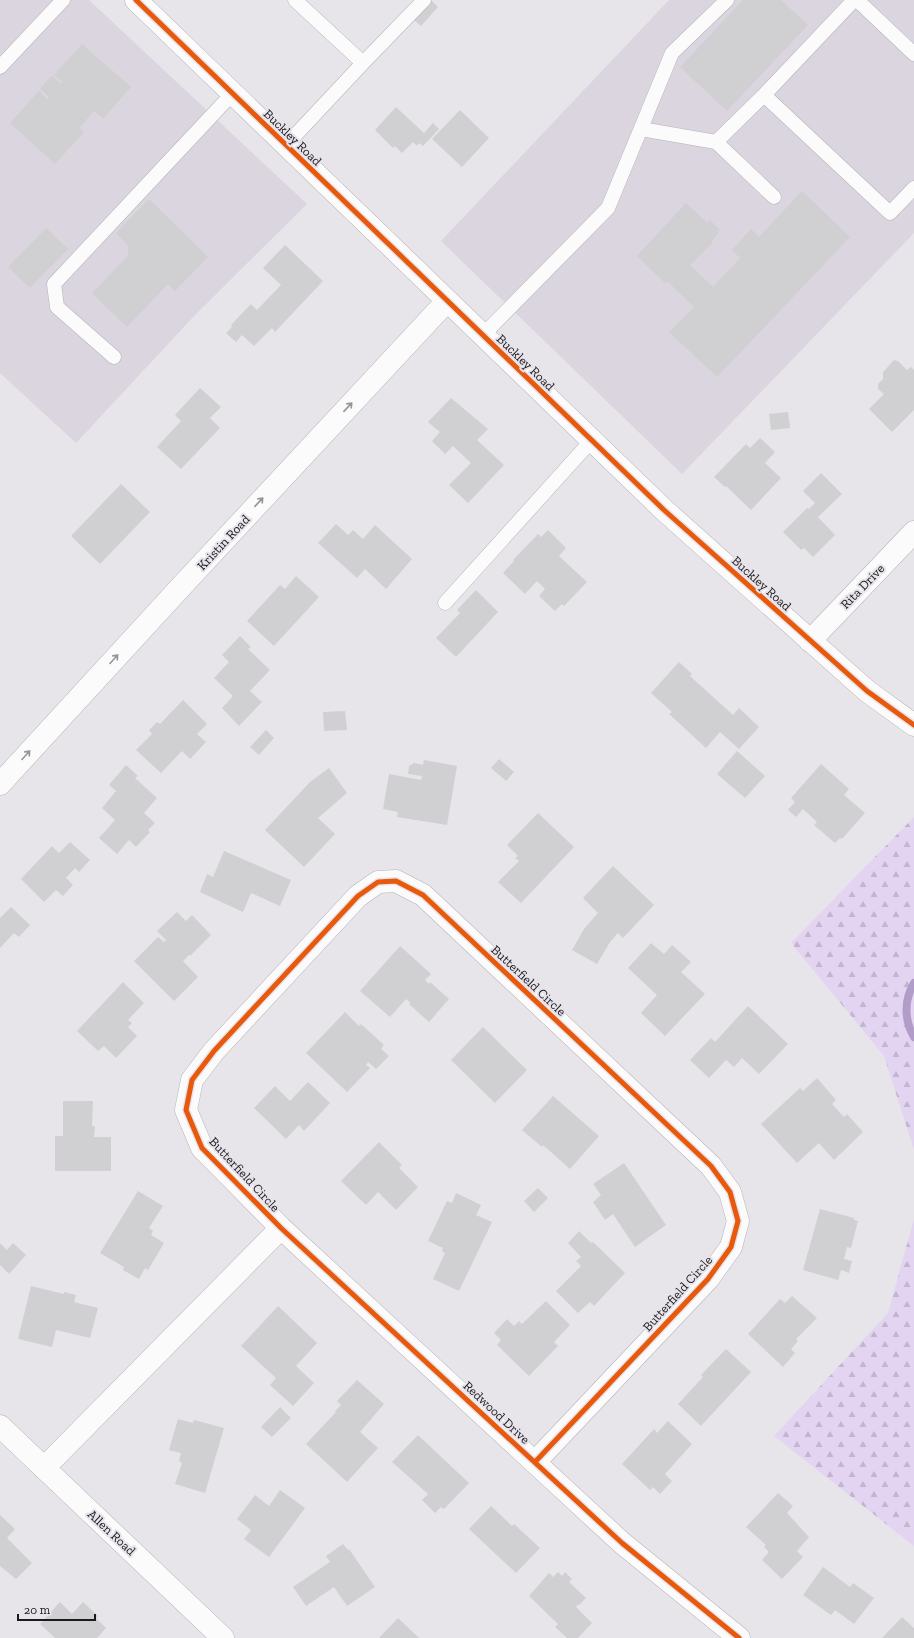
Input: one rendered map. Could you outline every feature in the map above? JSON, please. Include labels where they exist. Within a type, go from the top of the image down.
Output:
[{"type":"street","name":"Buckley Road","points":[[136,0],[664,510],[867,691],[914,725]]},
{"type":"street","name":"Kristin Road","points":[[0,784],[447,301]]},
{"type":"street","name":"Rita Drive","points":[[810,641],[914,532]]},
{"type":"street","name":"Butterfield Circle","points":[[44,1468],[281,1228],[202,1148],[186,1110],[192,1080],[214,1051],[358,896],[378,882],[396,881],[423,895],[711,1166],[730,1192],[738,1221],[738,1226],[731,1247],[708,1279],[535,1462]]},
{"type":"street","name":"Redwood Drive","points":[[281,1228],[622,1543],[739,1638]]},
{"type":"street","name":"Allen Road","points":[[0,1426],[223,1638]]},
{"type":"lane","points":[[0,67],[63,0]]},
{"type":"lane","points":[[295,0],[363,63]]},
{"type":"lane","points":[[286,145],[423,0]]},
{"type":"lane","points":[[483,336],[608,208],[672,53],[727,0]]},
{"type":"lane","points":[[716,142],[764,95],[854,0]]},
{"type":"lane","points":[[857,0],[914,54]]},
{"type":"lane","points":[[114,357],[57,307],[54,284],[232,94]]},
{"type":"lane","points":[[764,95],[890,213],[914,188]]},
{"type":"lane","points":[[641,129],[716,142],[774,197]]},
{"type":"lane","points":[[445,603],[592,440]]},
{"type":"shaded area","points":[[0,0],[89,0],[307,204],[195,315],[76,443],[0,373]]},
{"type":"shaded area","points":[[669,0],[914,0],[914,233],[682,474],[441,241]]},
{"type":"green space","points":[[914,817],[914,1150],[884,1056],[791,943]]},
{"type":"green space","points":[[914,1219],[914,1546],[774,1436],[888,1313]]},
{"type":"building","points":[[431,0],[438,7],[421,26],[414,20]]},
{"type":"building","points":[[743,0],[781,0],[808,25],[727,111],[680,67]]},
{"type":"building","points":[[82,44],[131,87],[103,119],[94,111],[79,128],[84,132],[55,164],[10,123],[39,91],[47,99],[49,97],[40,89],[52,75],[61,84],[63,82],[54,75]]},
{"type":"building","points":[[396,107],[424,133],[433,123],[439,129],[423,146],[419,143],[417,146],[413,142],[402,153],[395,146],[393,148],[375,130]]},
{"type":"building","points":[[460,110],[489,138],[462,167],[432,139]]},
{"type":"building","points":[[802,191],[850,237],[717,377],[669,332],[694,307],[668,282],[666,284],[637,256],[686,203],[707,223],[710,220],[720,230],[712,241],[713,242],[690,265],[713,287],[740,258],[732,250],[751,229],[759,237]]},
{"type":"building","points":[[149,199],[208,257],[175,291],[168,284],[127,327],[92,293],[128,256],[128,246],[116,233]]},
{"type":"building","points":[[46,228],[68,249],[30,288],[8,267]]},
{"type":"building","points":[[285,245],[323,281],[275,332],[272,328],[254,346],[242,335],[236,342],[226,333],[232,327],[231,325],[251,304],[257,310],[281,285],[263,268]]},
{"type":"building","points":[[894,360],[898,361],[907,370],[911,367],[914,370],[914,410],[892,432],[869,409],[884,394],[878,389],[878,384],[883,379],[883,372]]},
{"type":"building","points":[[200,388],[221,407],[210,418],[220,428],[181,469],[157,447],[181,421],[175,415]]},
{"type":"building","points":[[451,398],[488,429],[477,440],[504,465],[468,503],[449,485],[471,463],[453,446],[445,454],[432,441],[440,432],[428,422]]},
{"type":"building","points":[[788,412],[790,428],[771,430],[769,414]]},
{"type":"building","points":[[760,438],[775,452],[765,463],[781,478],[751,510],[726,486],[725,487],[714,477],[746,444],[750,448]]},
{"type":"building","points":[[821,473],[842,494],[818,517],[835,535],[813,557],[804,548],[801,550],[783,532],[807,508],[809,509],[815,503],[803,491]]},
{"type":"building","points":[[121,484],[150,512],[100,564],[71,536]]},
{"type":"building","points":[[336,524],[348,535],[353,530],[363,539],[375,525],[412,559],[386,589],[365,569],[357,578],[318,543]]},
{"type":"building","points":[[548,530],[566,548],[559,556],[587,582],[564,606],[562,604],[555,611],[539,596],[545,589],[537,581],[525,594],[503,573],[514,561],[513,560],[538,534],[541,537]]},
{"type":"building","points":[[296,576],[319,597],[274,646],[247,621],[280,585],[285,589]]},
{"type":"building","points":[[476,590],[498,612],[456,657],[436,638],[460,613],[457,610]]},
{"type":"building","points":[[240,636],[251,647],[248,649],[270,670],[250,691],[262,702],[239,726],[222,708],[233,696],[214,678],[229,662],[222,655]]},
{"type":"building","points":[[679,662],[692,674],[690,676],[733,715],[739,708],[759,727],[739,749],[720,732],[706,748],[669,714],[672,712],[651,693]]},
{"type":"building","points":[[183,700],[207,724],[197,734],[206,742],[190,759],[182,751],[161,773],[136,750],[152,734],[149,730],[157,722],[160,724]]},
{"type":"building","points":[[345,711],[347,730],[324,731],[323,712]]},
{"type":"building","points":[[266,730],[274,738],[259,755],[250,747]]},
{"type":"building","points":[[737,751],[765,776],[745,798],[717,774]]},
{"type":"building","points":[[499,759],[514,772],[506,781],[491,768]]},
{"type":"building","points":[[424,760],[457,766],[447,825],[397,817],[398,812],[383,809],[389,774],[421,780],[422,776],[408,774],[409,766],[414,763],[423,765]]},
{"type":"building","points":[[821,764],[849,789],[844,795],[865,813],[842,839],[840,838],[835,843],[814,825],[817,822],[803,809],[796,817],[788,810],[795,802],[791,798]]},
{"type":"building","points":[[126,765],[138,776],[135,778],[157,798],[144,813],[155,823],[148,830],[150,832],[136,847],[129,840],[117,854],[99,838],[115,820],[102,808],[116,791],[109,785]]},
{"type":"building","points":[[329,768],[347,793],[318,818],[335,834],[304,867],[265,830],[310,782]]},
{"type":"building","points":[[538,813],[574,847],[521,903],[498,882],[519,861],[515,858],[518,856],[507,845]]},
{"type":"building","points":[[70,842],[90,860],[79,872],[75,868],[66,878],[73,885],[63,896],[56,890],[44,902],[21,879],[52,846],[59,853]]},
{"type":"building","points":[[224,851],[291,880],[280,906],[251,893],[243,912],[200,892],[207,874],[213,877]]},
{"type":"building","points":[[613,866],[654,905],[623,938],[618,933],[610,942],[597,964],[572,950],[584,929],[598,913],[583,898]]},
{"type":"building","points":[[11,907],[30,925],[19,937],[14,933],[0,948],[0,918]]},
{"type":"building","points":[[177,912],[186,921],[192,915],[211,935],[183,961],[198,977],[174,1001],[134,961],[158,937],[164,942],[166,940],[157,931]]},
{"type":"building","points":[[651,943],[664,954],[672,945],[691,962],[681,972],[705,994],[665,1036],[641,1013],[657,995],[628,968]]},
{"type":"building","points":[[400,946],[431,974],[425,980],[429,984],[430,982],[449,999],[429,1022],[409,1004],[411,1003],[406,999],[390,1017],[360,991]]},
{"type":"building","points":[[123,982],[144,1003],[128,1020],[132,1023],[128,1027],[137,1036],[116,1058],[104,1046],[98,1051],[77,1031]]},
{"type":"building","points":[[748,1006],[788,1044],[759,1074],[742,1058],[734,1067],[726,1060],[709,1078],[690,1060],[711,1038],[715,1042]]},
{"type":"building","points":[[345,1012],[359,1026],[361,1024],[384,1045],[381,1049],[389,1056],[376,1069],[368,1062],[366,1065],[370,1068],[347,1092],[306,1053]]},
{"type":"building","points":[[483,1027],[527,1070],[495,1103],[451,1060]]},
{"type":"building","points":[[817,1078],[836,1100],[832,1104],[844,1117],[847,1114],[863,1132],[834,1160],[819,1143],[797,1163],[761,1124],[800,1088],[803,1091]]},
{"type":"building","points":[[308,1082],[330,1103],[304,1131],[299,1125],[286,1139],[254,1108],[275,1086],[290,1101]]},
{"type":"building","points":[[553,1096],[599,1136],[570,1169],[543,1145],[542,1147],[522,1130]]},
{"type":"building","points":[[63,1101],[93,1101],[92,1126],[95,1126],[94,1137],[111,1137],[111,1171],[55,1171],[55,1136],[63,1136]]},
{"type":"building","points":[[379,1142],[402,1165],[399,1168],[418,1187],[396,1210],[378,1192],[366,1205],[341,1181]]},
{"type":"building","points":[[624,1163],[666,1225],[635,1247],[613,1214],[605,1220],[593,1202],[601,1195],[593,1184]]},
{"type":"building","points":[[538,1188],[548,1198],[534,1212],[524,1201]]},
{"type":"building","points":[[138,1191],[163,1206],[149,1228],[153,1231],[151,1235],[164,1243],[148,1270],[145,1268],[139,1279],[123,1270],[124,1267],[100,1253]]},
{"type":"building","points":[[456,1193],[481,1205],[476,1215],[492,1222],[459,1291],[433,1279],[445,1253],[442,1251],[443,1248],[428,1241],[447,1201],[452,1203]]},
{"type":"building","points":[[820,1209],[854,1218],[854,1220],[858,1221],[851,1248],[847,1247],[844,1259],[852,1261],[849,1273],[841,1270],[838,1280],[803,1270]]},
{"type":"building","points":[[579,1231],[591,1243],[593,1242],[625,1273],[594,1306],[590,1302],[578,1313],[556,1291],[581,1266],[576,1261],[581,1257],[568,1243]]},
{"type":"building","points":[[0,1243],[7,1250],[13,1243],[26,1255],[9,1274],[0,1265]]},
{"type":"building","points":[[31,1286],[64,1294],[64,1292],[76,1295],[74,1302],[98,1308],[90,1338],[56,1330],[52,1347],[18,1339]]},
{"type":"building","points":[[792,1296],[817,1318],[796,1339],[798,1341],[791,1349],[795,1353],[783,1367],[748,1334],[780,1299],[785,1303]]},
{"type":"building","points":[[546,1301],[570,1325],[554,1342],[558,1346],[529,1376],[497,1345],[501,1340],[494,1333],[507,1319],[514,1326],[519,1321],[522,1324]]},
{"type":"building","points":[[278,1306],[317,1343],[296,1366],[314,1383],[293,1406],[270,1385],[276,1378],[241,1346]]},
{"type":"building","points":[[726,1349],[751,1372],[701,1426],[678,1404],[703,1377],[701,1375]]},
{"type":"building","points":[[357,1380],[384,1404],[360,1432],[378,1448],[347,1482],[306,1444],[336,1412],[335,1411],[341,1405],[337,1401]]},
{"type":"building","points":[[280,1407],[291,1418],[272,1437],[261,1427]]},
{"type":"building","points":[[178,1419],[193,1423],[194,1420],[224,1428],[205,1493],[175,1484],[182,1463],[179,1461],[181,1453],[169,1450]]},
{"type":"building","points":[[668,1421],[692,1444],[665,1474],[672,1481],[660,1494],[653,1487],[650,1490],[622,1464],[654,1429],[657,1433]]},
{"type":"building","points":[[418,1435],[469,1483],[444,1509],[441,1507],[435,1513],[422,1500],[428,1494],[392,1462]]},
{"type":"building","points":[[280,1490],[305,1508],[269,1557],[244,1539],[251,1530],[237,1519],[255,1495],[269,1506]]},
{"type":"building","points":[[778,1493],[793,1506],[787,1513],[809,1537],[797,1551],[803,1557],[782,1579],[762,1560],[769,1552],[764,1547],[766,1545],[746,1527]]},
{"type":"building","points":[[491,1506],[512,1526],[514,1524],[540,1548],[516,1573],[469,1529]]},
{"type":"building","points":[[0,1515],[15,1529],[7,1538],[32,1563],[16,1579],[0,1566]]},
{"type":"building","points":[[343,1544],[348,1550],[349,1549],[375,1587],[347,1606],[334,1587],[306,1606],[293,1587],[330,1562],[326,1556]]},
{"type":"building","points":[[823,1567],[850,1587],[853,1583],[874,1598],[854,1624],[835,1610],[831,1615],[803,1595]]},
{"type":"building","points":[[558,1572],[562,1576],[565,1572],[572,1579],[569,1582],[586,1598],[576,1607],[592,1623],[578,1638],[567,1638],[555,1627],[558,1624],[529,1596],[549,1573],[553,1577]]},
{"type":"building","points":[[60,1602],[72,1614],[83,1602],[98,1616],[96,1618],[106,1628],[97,1638],[55,1638],[40,1624]]},
{"type":"building","points":[[902,1617],[914,1628],[914,1638],[882,1638]]},
{"type":"building","points":[[398,1618],[419,1638],[379,1638]]},
{"type":"waterway","points":[[914,983],[908,996],[906,1010],[908,1024],[914,1037]]},
{"type":"cycle path","points":[[136,0],[664,510],[867,691],[914,725]]},
{"type":"cycle path","points":[[535,1462],[708,1279],[731,1247],[738,1221],[730,1192],[711,1166],[423,895],[396,881],[378,882],[358,896],[214,1051],[192,1080],[186,1110],[202,1148],[281,1228],[622,1543],[739,1638]]}]
